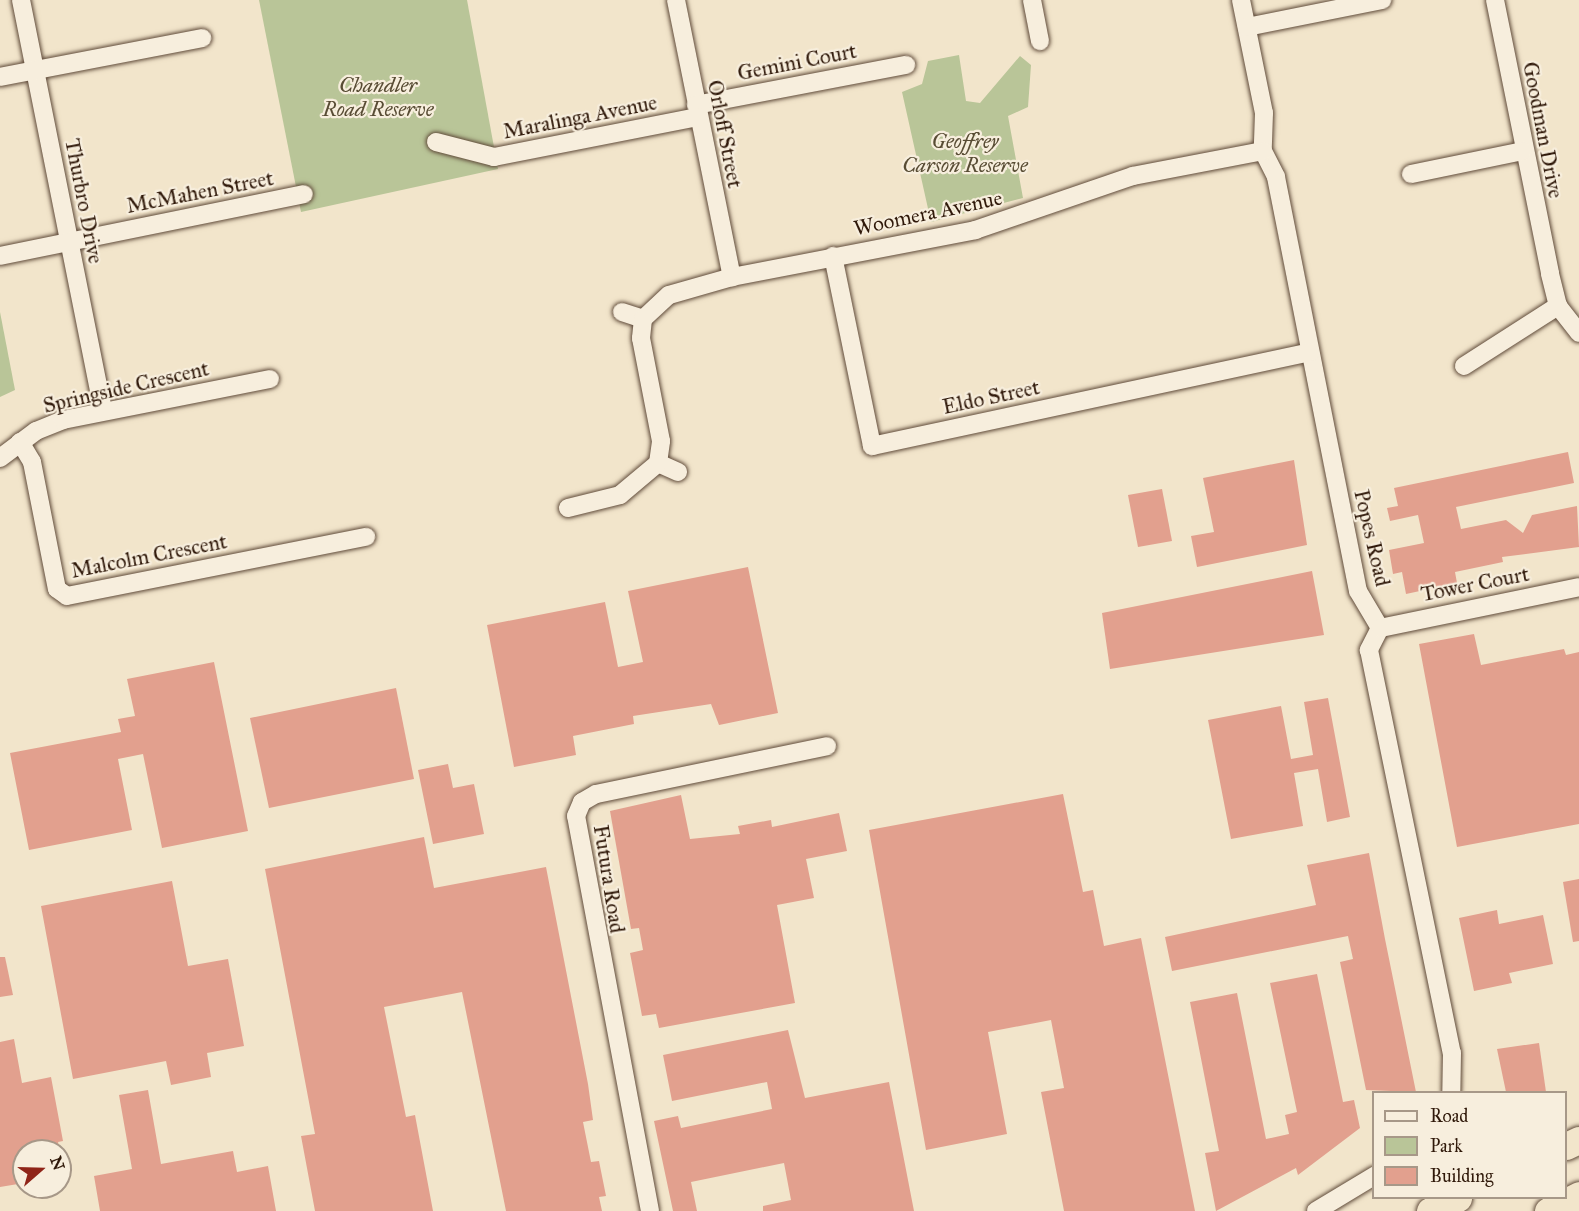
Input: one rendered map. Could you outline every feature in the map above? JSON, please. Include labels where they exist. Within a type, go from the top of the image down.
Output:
[{"type":"highway","points":[[1548,1211],[1579,1195]]},
{"type":"highway","points":[[1430,1211],[1454,1199]]},
{"type":"street","name":"Thurbro Drive","points":[[21,0],[103,411]]},
{"type":"street","name":"Orloff Street","points":[[676,0],[732,277]]},
{"type":"street","points":[[1032,0],[1040,41]]},
{"type":"street","name":"Popes Road","points":[[1241,0],[1264,113],[1263,151],[1276,177],[1358,591],[1380,628]]},
{"type":"street","points":[[1247,27],[1383,0]]},
{"type":"street","name":"Goodman Drive","points":[[1495,0],[1523,151],[1558,306],[1579,333]]},
{"type":"street","points":[[0,77],[202,38]]},
{"type":"street","name":"Gemini Court","points":[[697,111],[906,65]]},
{"type":"street","name":"Maralinga Avenue","points":[[436,142],[494,157],[697,111]]},
{"type":"street","name":"Woomera Avenue","points":[[643,319],[653,306],[686,287],[833,256],[975,230],[1133,176],[1263,151]]},
{"type":"street","points":[[1411,174],[1523,151]]},
{"type":"street","name":"McMahen Street","points":[[0,256],[304,194]]},
{"type":"street","name":"Eldo Street","points":[[833,256],[872,446],[1310,352]]},
{"type":"street","points":[[1464,366],[1558,306]]},
{"type":"street","points":[[568,508],[621,495],[658,463],[661,441],[641,338],[643,319],[622,312]]},
{"type":"street","name":"Springside Crescent","points":[[0,458],[20,442],[63,420],[270,379]]},
{"type":"street","name":"Malcolm Crescent","points":[[20,442],[32,462],[57,589],[67,596],[366,537]]},
{"type":"street","points":[[658,463],[678,472]]},
{"type":"street","name":"Tower Court","points":[[1380,628],[1579,587]]},
{"type":"street","points":[[1380,628],[1370,650],[1452,1086]]},
{"type":"street","name":"Futura Road","points":[[650,1211],[576,816],[582,802],[596,794],[827,746]]},
{"type":"street","points":[[1316,1211],[1372,1177]]},
{"type":"green space","name":"Chandler Road Reserve","points":[[259,0],[467,0],[498,169],[301,212]]},
{"type":"green space","name":"Geoffrey Carson Reserve","points":[[959,55],[966,101],[980,103],[1020,56],[1031,65],[1028,107],[1008,116],[1023,198],[931,222],[902,92],[922,84],[928,61]]},
{"type":"green space","points":[[0,312],[15,390],[0,397]]},
{"type":"building","points":[[1568,452],[1574,483],[1456,507],[1461,529],[1506,520],[1523,533],[1532,515],[1577,506],[1579,547],[1502,557],[1503,562],[1455,572],[1457,583],[1406,594],[1402,572],[1393,574],[1389,550],[1424,543],[1418,515],[1390,521],[1387,508],[1398,506],[1394,488]]},
{"type":"building","points":[[1294,460],[1307,545],[1197,567],[1191,536],[1214,532],[1203,478]]},
{"type":"building","points":[[1162,489],[1172,541],[1138,547],[1128,495]]},
{"type":"building","points":[[748,567],[778,713],[719,725],[711,704],[633,716],[634,724],[573,736],[576,755],[514,767],[487,625],[605,602],[618,667],[643,662],[628,591]]},
{"type":"building","points":[[1312,571],[1324,635],[1110,669],[1102,613]]},
{"type":"building","points":[[1474,634],[1481,665],[1564,649],[1566,655],[1579,652],[1579,824],[1457,847],[1419,644]]},
{"type":"building","points":[[214,662],[248,831],[162,848],[143,754],[118,759],[132,830],[29,850],[10,753],[121,732],[118,719],[135,716],[127,679]]},
{"type":"building","points":[[396,688],[414,779],[269,808],[250,718]]},
{"type":"building","points":[[1328,698],[1350,817],[1327,822],[1318,769],[1294,773],[1303,826],[1231,839],[1208,720],[1281,706],[1291,759],[1313,755],[1304,702]]},
{"type":"building","points":[[448,764],[453,788],[474,784],[484,834],[433,844],[418,770]]},
{"type":"building","points":[[1063,794],[1083,892],[1093,890],[1104,946],[1141,938],[1195,1211],[1064,1211],[1041,1092],[1064,1088],[1051,1020],[988,1032],[1007,1134],[926,1150],[869,830]]},
{"type":"building","points":[[681,795],[690,839],[740,834],[738,826],[771,820],[772,827],[839,813],[847,851],[806,859],[814,898],[777,905],[795,1003],[659,1028],[656,1014],[642,1016],[630,953],[643,950],[639,928],[631,929],[610,811]]},
{"type":"building","points":[[424,837],[434,888],[546,867],[588,1084],[593,1120],[583,1122],[591,1162],[599,1161],[606,1196],[599,1197],[602,1211],[506,1211],[462,992],[384,1007],[406,1117],[415,1115],[433,1211],[315,1211],[301,1136],[315,1134],[265,869]]},
{"type":"building","points":[[1369,853],[1416,1091],[1366,1090],[1340,962],[1353,959],[1348,936],[1172,971],[1165,937],[1316,905],[1307,865]]},
{"type":"building","points":[[1579,879],[1579,941],[1573,942],[1563,882]]},
{"type":"building","points":[[172,881],[188,966],[228,959],[244,1046],[207,1053],[211,1077],[171,1085],[166,1061],[73,1079],[41,906]]},
{"type":"building","points":[[1497,910],[1499,924],[1543,915],[1553,964],[1509,973],[1512,983],[1474,991],[1459,918]]},
{"type":"building","points":[[0,957],[5,957],[13,995],[0,997]]},
{"type":"building","points":[[1317,974],[1343,1102],[1354,1100],[1360,1128],[1298,1175],[1296,1168],[1216,1211],[1205,1153],[1219,1151],[1190,1002],[1237,993],[1266,1139],[1289,1134],[1285,1115],[1297,1112],[1270,983]]},
{"type":"building","points":[[788,1030],[805,1098],[889,1082],[914,1211],[763,1211],[763,1206],[791,1200],[784,1163],[691,1182],[697,1211],[673,1211],[654,1121],[678,1116],[681,1128],[772,1109],[767,1082],[672,1101],[663,1055]]},
{"type":"building","points":[[14,1039],[22,1083],[51,1077],[63,1139],[12,1139],[12,1185],[0,1187],[0,1042]]},
{"type":"building","points":[[1539,1043],[1546,1091],[1506,1091],[1497,1049]]},
{"type":"building","points":[[148,1090],[161,1164],[233,1151],[237,1172],[268,1166],[276,1211],[100,1211],[94,1176],[132,1169],[119,1095]]}]
